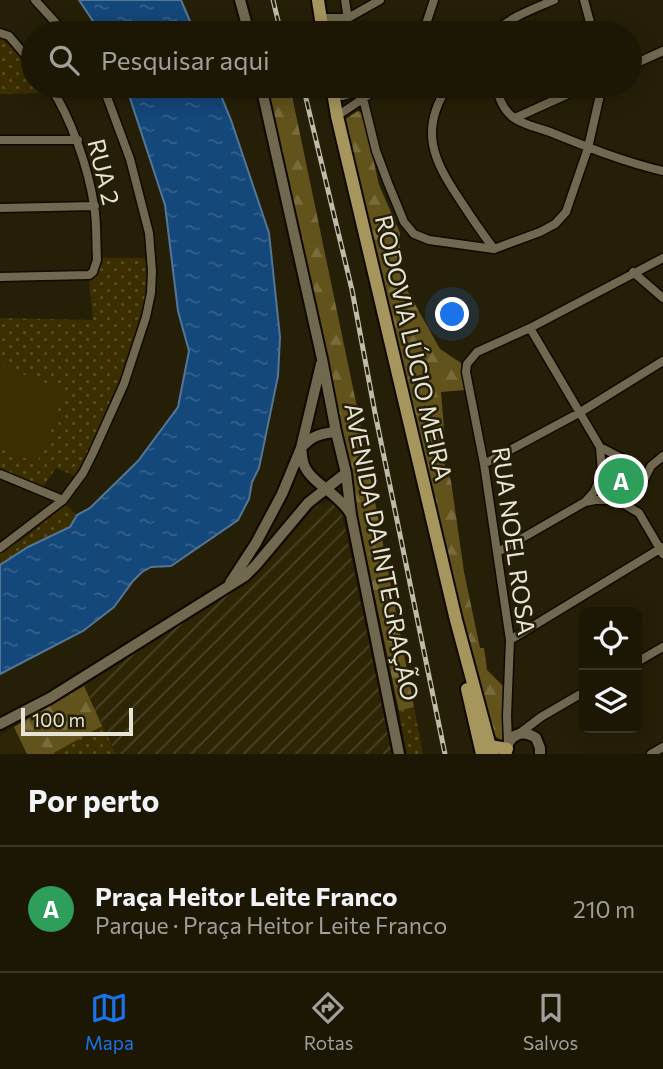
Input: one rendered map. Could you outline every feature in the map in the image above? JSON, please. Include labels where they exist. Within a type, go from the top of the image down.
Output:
[{"type":"main road","points":[[318,0],[321,21]]},
{"type":"main road","name":"RODOVIA LÚCIO MEIRA","points":[[334,98],[456,620],[466,685],[488,751]]},
{"type":"main road","points":[[488,751],[511,743]]},
{"type":"street","points":[[35,0],[54,21]]},
{"type":"street","points":[[240,0],[246,21]]},
{"type":"street","points":[[345,0],[348,21]]},
{"type":"street","points":[[321,18],[348,18],[380,0]]},
{"type":"street","points":[[427,21],[434,0]]},
{"type":"street","points":[[509,21],[554,0]]},
{"type":"street","points":[[584,0],[590,21]]},
{"type":"street","points":[[0,33],[9,36],[21,50]]},
{"type":"street","points":[[642,61],[663,51]]},
{"type":"street","name":"RUA 2","points":[[0,277],[82,275],[93,272],[97,260],[95,206],[78,140],[58,98]]},
{"type":"street","points":[[0,548],[62,500],[82,473],[119,395],[146,317],[152,271],[149,233],[130,159],[107,98]]},
{"type":"street","name":"AVENIDA DA INTEGRAÇÃO","points":[[264,98],[346,473],[351,515],[399,754]]},
{"type":"street","points":[[442,98],[432,127],[432,145],[438,165],[494,249]]},
{"type":"street","points":[[499,98],[504,108],[515,118],[588,148],[663,171]]},
{"type":"street","points":[[515,118],[559,98]]},
{"type":"street","points":[[337,116],[363,99],[376,151],[388,183],[404,222],[414,234],[429,240],[494,249],[540,232],[555,224],[566,212],[588,148],[599,98]]},
{"type":"street","points":[[0,140],[78,140]]},
{"type":"street","points":[[0,208],[95,206]]},
{"type":"street","points":[[510,640],[662,550],[639,513],[605,495],[600,486],[600,447],[530,328],[663,258]]},
{"type":"street","points":[[634,272],[663,298]]},
{"type":"street","name":"RUA NOEL ROSA","points":[[511,743],[507,716],[510,640],[484,464],[466,372],[467,364],[477,352],[530,328]]},
{"type":"street","points":[[229,585],[266,526],[301,448],[322,359]]},
{"type":"street","points":[[484,464],[579,413],[663,361]]},
{"type":"street","points":[[301,448],[309,439],[336,432]]},
{"type":"street","points":[[600,447],[638,468],[642,477],[639,513]]},
{"type":"street","points":[[301,448],[304,465],[310,475],[345,505],[351,515]]},
{"type":"street","points":[[585,502],[612,462],[661,457]]},
{"type":"street","points":[[498,552],[585,502],[627,502],[640,489],[646,473],[661,457]]},
{"type":"street","points":[[0,724],[50,698],[244,576],[308,503],[346,473]]},
{"type":"street","points":[[0,474],[62,500]]},
{"type":"street","points":[[642,659],[663,647]]},
{"type":"street","points":[[511,743],[541,717],[579,695]]},
{"type":"street","points":[[511,743],[531,734],[536,738],[540,754]]},
{"type":"street","points":[[651,754],[663,747]]},
{"type":"shaded area","points":[[0,37],[21,57],[21,94],[0,94]]},
{"type":"shaded area","points":[[101,258],[145,258],[148,298],[128,362],[90,453],[75,476],[56,468],[42,488],[0,470],[0,318],[93,320],[89,282],[97,273]]},
{"type":"shaded area","points":[[0,365],[65,391],[37,463],[0,448]]},
{"type":"shaded area","points":[[621,464],[633,469],[638,481],[633,493],[621,498],[609,493],[604,481],[609,469]]},
{"type":"shaded area","points":[[330,501],[338,505],[342,514],[392,754],[116,754],[84,686],[242,585],[265,565],[317,506]]},
{"type":"shaded area","points":[[66,505],[77,515],[70,527],[28,547],[0,565],[0,553],[23,539]]},
{"type":"shaded area","points":[[84,686],[116,754],[27,754],[14,727]]},
{"type":"shaded area","points":[[414,707],[423,754],[407,754],[399,711]]},
{"type":"shaded area","points":[[14,727],[27,754],[0,754],[0,736]]},
{"type":"green space","points":[[270,98],[293,98],[358,412],[414,707],[399,711]]},
{"type":"green space","points":[[358,111],[364,117],[379,185],[400,233],[398,266],[402,281],[440,349],[461,363],[464,390],[441,392],[445,441],[440,442],[435,453],[444,463],[451,481],[464,572],[480,648],[484,648],[487,670],[504,687],[502,741],[492,734],[463,629],[344,120]]},
{"type":"green space","points":[[84,686],[102,726],[52,754],[27,754],[14,727]]},
{"type":"water","points":[[79,0],[181,0],[190,21],[93,21]]},
{"type":"water","points":[[130,98],[222,98],[269,233],[280,337],[278,376],[259,468],[252,482],[249,499],[238,520],[171,566],[151,567],[142,572],[114,607],[83,631],[0,674],[0,565],[28,547],[70,527],[77,515],[90,508],[138,461],[178,407],[189,351],[178,311],[165,205]]},
{"type":"railway","points":[[273,0],[278,21]]},
{"type":"railway","points":[[306,98],[352,290],[445,754]]},
{"type":"place","name":"Praça Heitor Leite Franco","points":[[621,481]]}]
